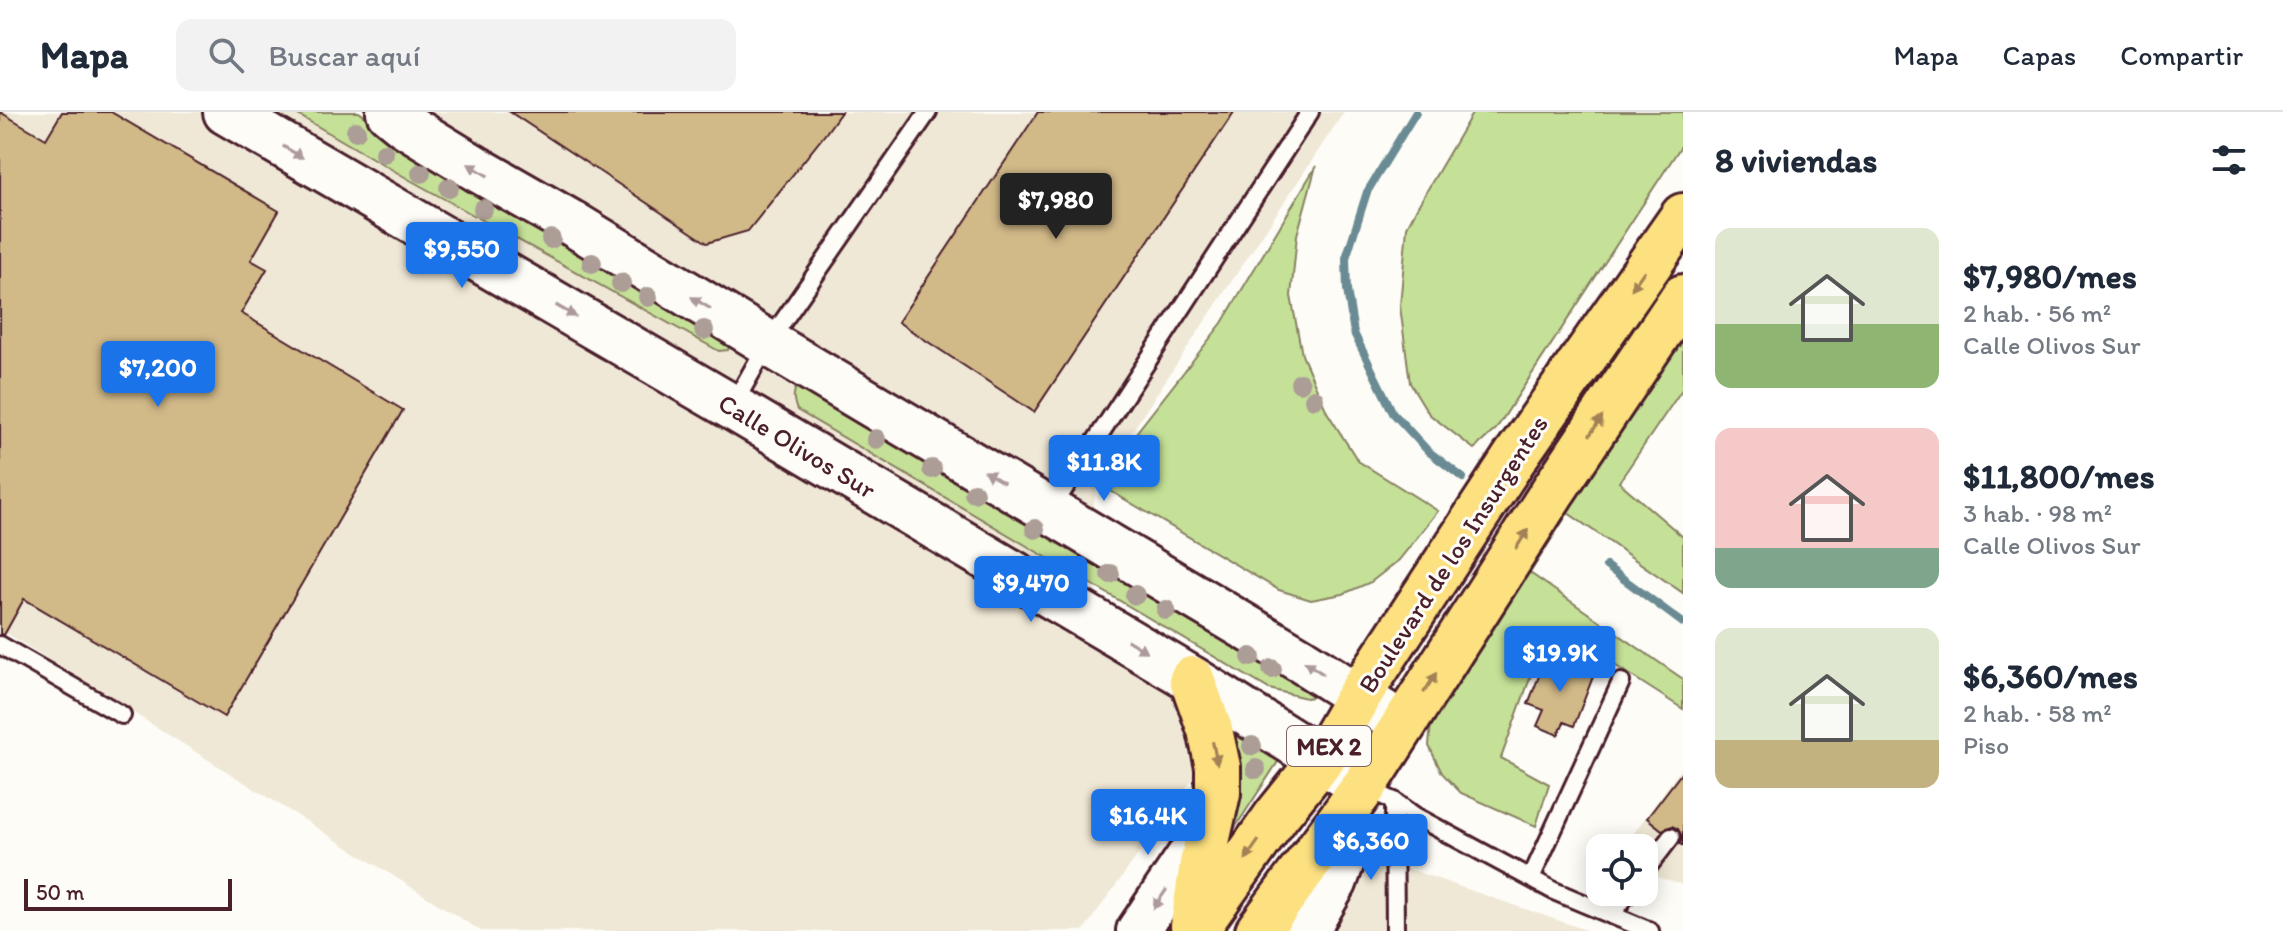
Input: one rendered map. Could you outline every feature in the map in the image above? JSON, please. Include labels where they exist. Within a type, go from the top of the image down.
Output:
[{"type":"highway","name":"Boulevard de los Insurgentes","points":[[1194,931],[1277,815],[1322,759],[1358,697],[1515,457],[1683,216]]},
{"type":"highway","name":"Boulevard de los Insurgentes","points":[[1258,931],[1368,799],[1403,725],[1553,491],[1683,297]]},
{"type":"highway","points":[[1192,679],[1210,730],[1218,767],[1218,793],[1202,864],[1194,931]]},
{"type":"main road","name":"Calle Olivos Sur","points":[[226,112],[1192,679],[1322,759],[1368,799]]},
{"type":"main road","points":[[389,112],[477,169],[1301,660],[1403,725]]},
{"type":"street","points":[[1307,931],[1335,883],[1368,799]]},
{"type":"street","points":[[1138,931],[1213,820]]},
{"type":"lane","points":[[732,407],[768,343],[928,112]]},
{"type":"lane","points":[[1050,510],[1310,112]]},
{"type":"lane","points":[[0,645],[122,715]]},
{"type":"lane","points":[[1531,878],[1621,682]]},
{"type":"lane","points":[[1368,799],[1415,816],[1554,891],[1650,931]]},
{"type":"lane","points":[[1368,799],[1395,931]]},
{"type":"lane","points":[[1658,854],[1671,837]]},
{"type":"lane","points":[[1611,915],[1618,906]]},
{"type":"shaded area","points":[[0,112],[1344,112],[1097,484],[1077,605],[1177,668],[1208,758],[1083,931],[481,931],[0,629]]},
{"type":"shaded area","points":[[1683,766],[1683,885],[1658,877],[1658,834],[1633,834]]},
{"type":"shaded area","points":[[1371,856],[1589,931],[1325,931]]},
{"type":"green space","points":[[293,112],[359,112],[379,128],[731,341],[728,350],[719,351]]},
{"type":"green space","points":[[1473,112],[1683,112],[1683,143],[1496,429],[1474,449],[1429,414],[1410,383],[1400,306],[1407,227]]},
{"type":"green space","points":[[1316,166],[1297,235],[1291,296],[1302,355],[1327,412],[1358,461],[1438,511],[1399,560],[1371,582],[1343,594],[1311,600],[1279,590],[1097,483],[1222,323]]},
{"type":"green space","points":[[1683,313],[1683,388],[1619,482],[1683,537],[1683,593],[1568,513],[1530,573],[1683,679],[1683,709],[1568,635],[1553,652],[1537,659],[1501,758],[1549,784],[1536,826],[1461,793],[1442,773],[1429,746],[1431,722]]},
{"type":"green space","points":[[799,381],[808,382],[1317,696],[1306,698],[1269,689],[797,410],[794,395]]},
{"type":"green space","points":[[1223,712],[1285,751],[1223,846]]},
{"type":"building","points":[[0,112],[46,139],[62,112],[111,112],[279,211],[251,260],[267,269],[241,313],[403,410],[224,717],[24,599],[4,635],[0,634]]},
{"type":"building","points":[[510,112],[841,112],[748,231],[707,243]]},
{"type":"building","points":[[1038,112],[1234,112],[1034,412],[898,322]]},
{"type":"building","points":[[1547,656],[1594,674],[1574,726],[1564,722],[1558,735],[1537,726],[1544,710],[1528,704]]},
{"type":"building","points":[[1683,771],[1683,846],[1678,829],[1672,826],[1662,830],[1647,818]]},
{"type":"waterway","points":[[1416,112],[1367,192],[1346,258],[1347,290],[1354,333],[1393,413],[1428,451],[1463,478]]},
{"type":"waterway","points":[[1606,566],[1683,623]]}]
